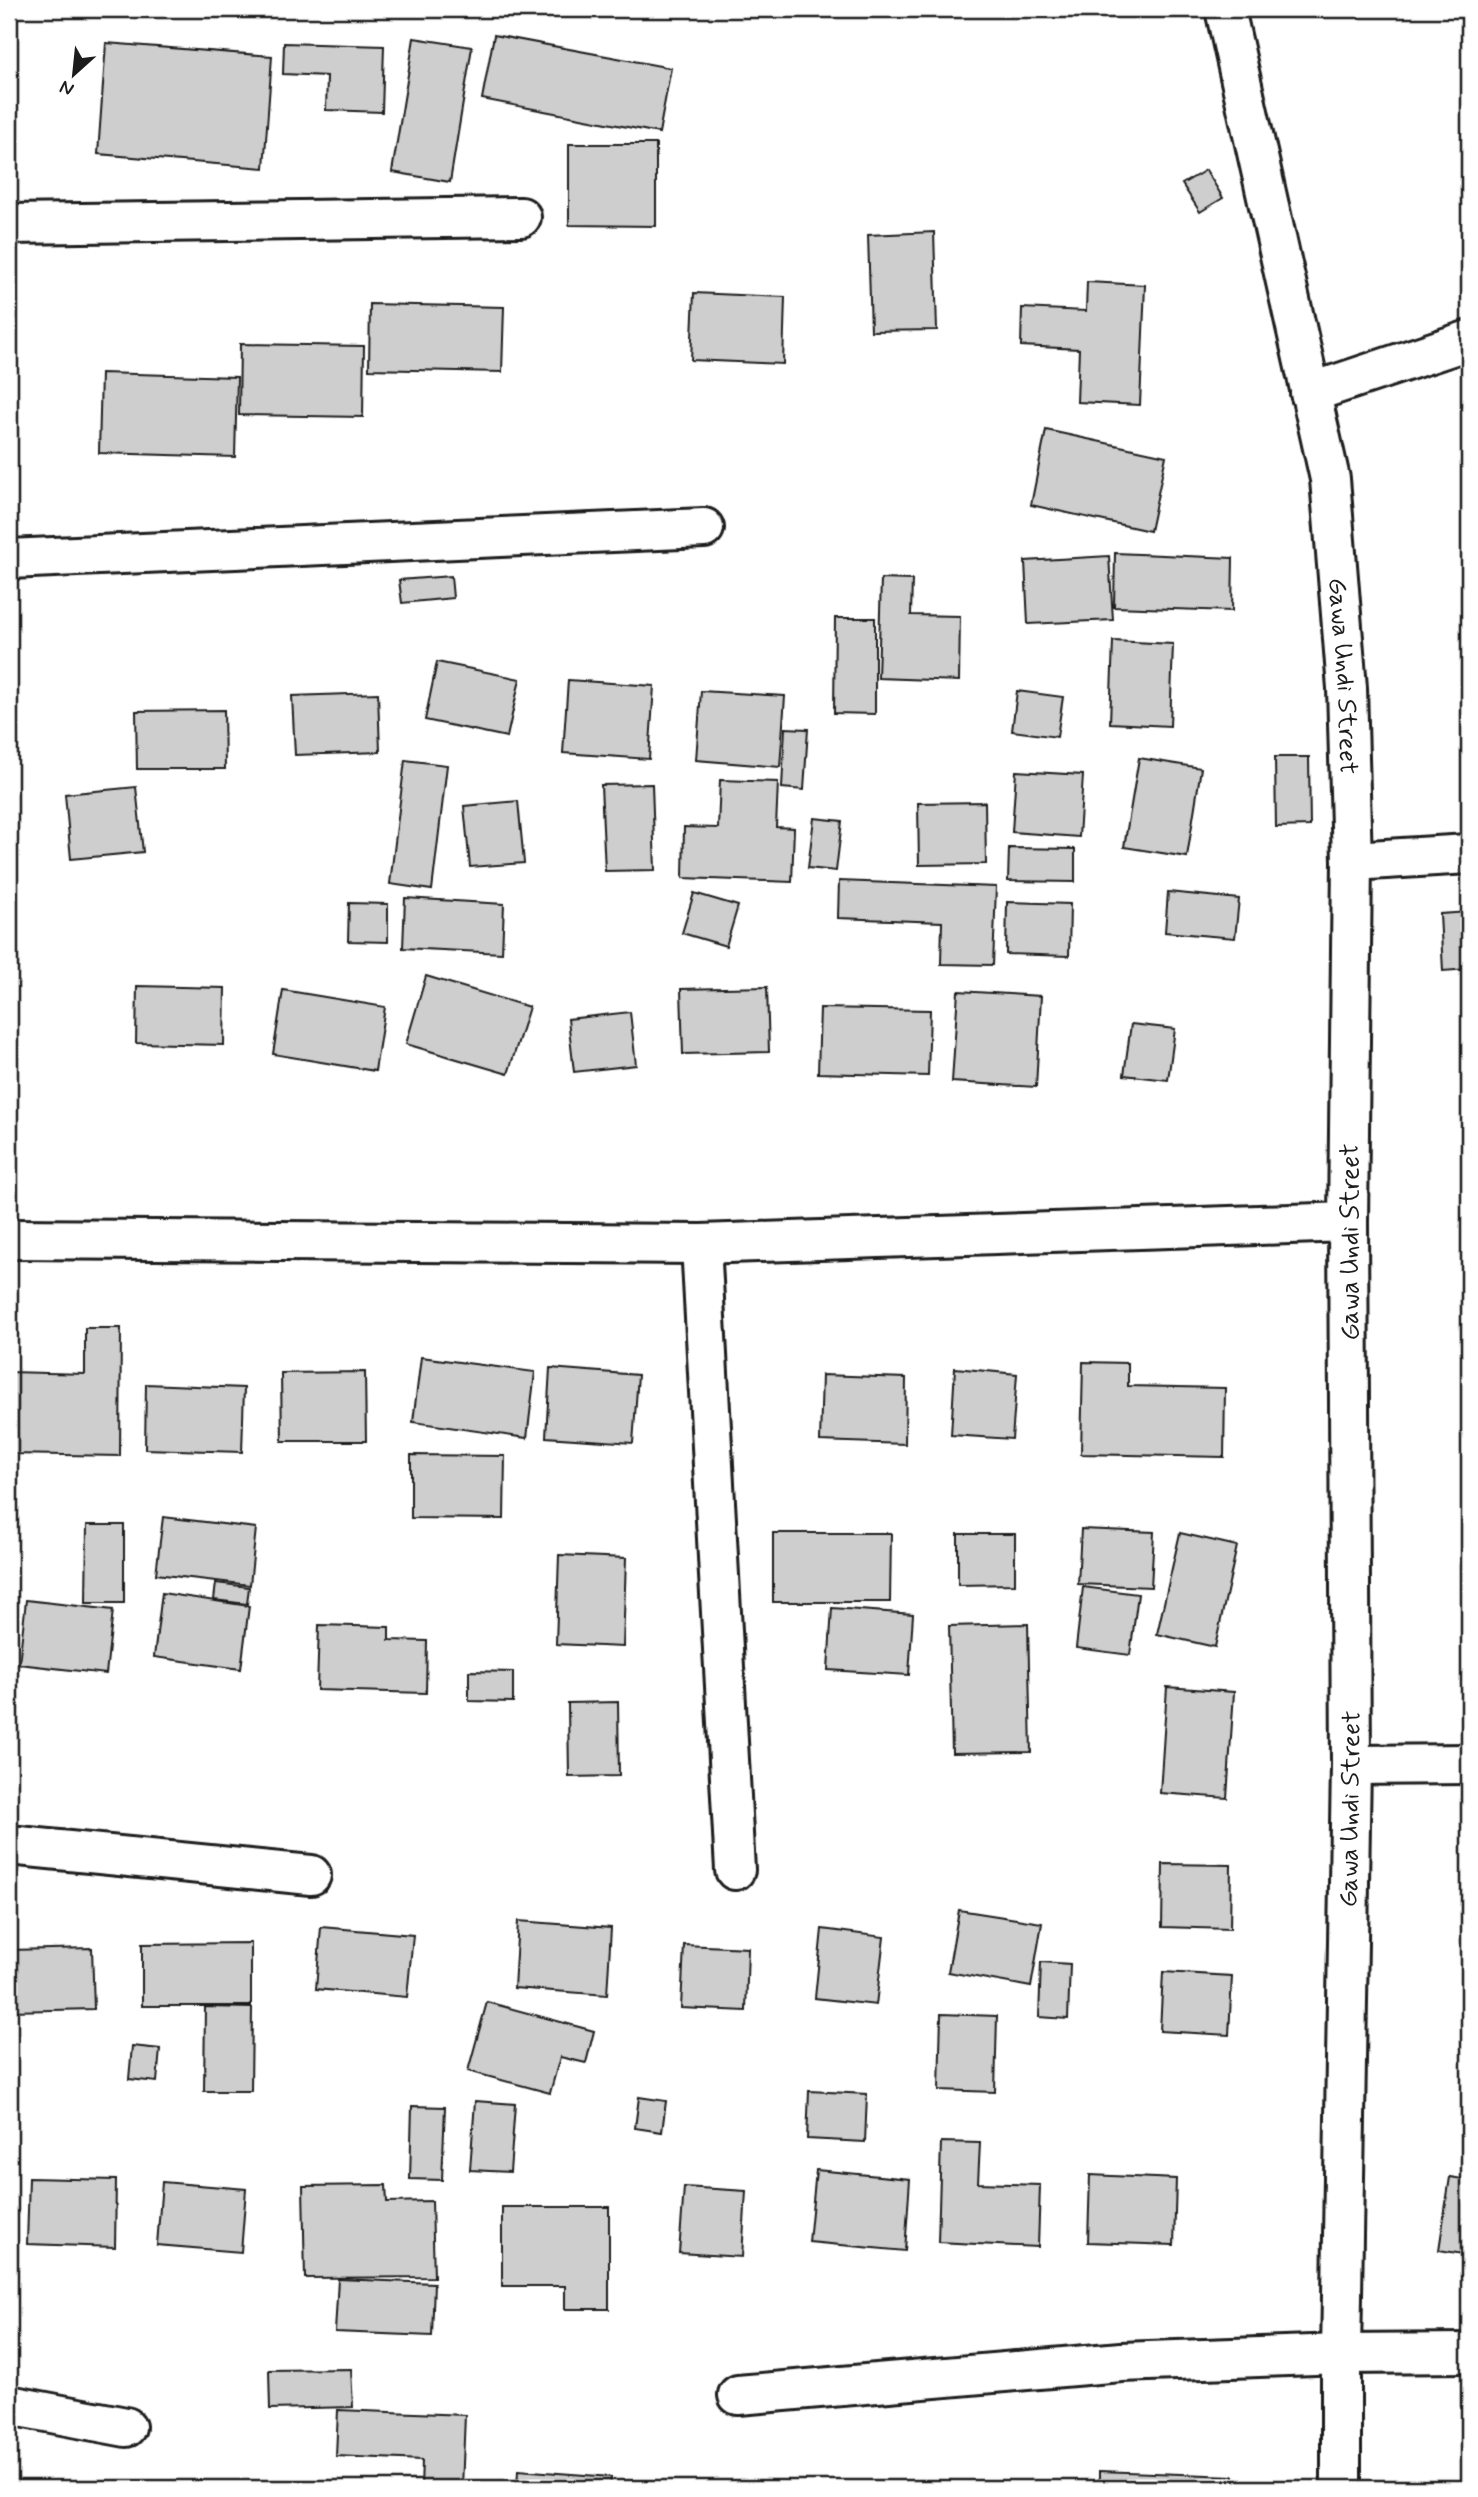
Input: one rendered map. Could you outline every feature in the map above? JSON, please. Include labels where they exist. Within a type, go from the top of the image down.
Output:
[{"type":"street","name":"Gawa Undi Street","points":[[1225,9],[1330,479],[1347,688],[1352,861],[1348,1222],[1351,1765],[1341,2488]]},
{"type":"street","points":[[9,224],[521,217]]},
{"type":"street","points":[[1310,393],[1469,340]]},
{"type":"street","points":[[9,559],[704,528]]},
{"type":"street","points":[[1352,861],[1469,854]]},
{"type":"street","points":[[9,1239],[701,1244],[1348,1222]]},
{"type":"street","points":[[701,1244],[735,1870]]},
{"type":"street","points":[[1351,1765],[1469,1764]]},
{"type":"street","points":[[9,1845],[311,1875]]},
{"type":"street","points":[[738,2395],[1121,2362],[1341,2354],[1469,2353]]},
{"type":"street","points":[[9,2405],[126,2427]]},
{"type":"building","points":[[494,35],[671,68],[659,133],[482,99]]},
{"type":"building","points":[[414,38],[472,47],[450,182],[392,172]]},
{"type":"building","points":[[106,43],[272,56],[264,168],[98,154]]},
{"type":"building","points":[[284,43],[384,46],[382,112],[326,110],[327,76],[283,74]]},
{"type":"building","points":[[569,144],[656,144],[656,226],[569,225]]},
{"type":"building","points":[[1206,170],[1223,198],[1200,212],[1182,184]]},
{"type":"building","points":[[934,232],[937,330],[871,331],[868,235]]},
{"type":"building","points":[[1087,282],[1145,285],[1140,405],[1077,402],[1079,349],[1021,346],[1022,308],[1086,311]]},
{"type":"building","points":[[694,293],[785,297],[783,364],[691,360]]},
{"type":"building","points":[[370,304],[504,307],[502,372],[369,369]]},
{"type":"building","points":[[240,344],[364,346],[363,417],[239,415]]},
{"type":"building","points":[[101,373],[237,377],[235,457],[99,453]]},
{"type":"building","points":[[1046,430],[1166,456],[1150,531],[1031,505]]},
{"type":"building","points":[[1115,553],[1233,558],[1232,611],[1114,607]]},
{"type":"building","points":[[1109,556],[1113,620],[1028,624],[1025,561]]},
{"type":"building","points":[[451,576],[453,598],[402,603],[399,580]]},
{"type":"building","points":[[881,579],[912,580],[911,615],[960,616],[959,681],[878,678]]},
{"type":"building","points":[[835,618],[875,618],[875,714],[834,713]]},
{"type":"building","points":[[1113,641],[1173,644],[1170,726],[1110,723]]},
{"type":"building","points":[[437,662],[520,679],[507,737],[425,720]]},
{"type":"building","points":[[568,680],[654,686],[649,759],[563,753]]},
{"type":"building","points":[[701,691],[785,696],[780,767],[696,760]]},
{"type":"building","points":[[1017,691],[1063,697],[1057,737],[1012,731]]},
{"type":"building","points":[[378,693],[380,752],[295,755],[292,696]]},
{"type":"building","points":[[224,710],[225,769],[137,769],[136,711]]},
{"type":"building","points":[[785,728],[808,729],[804,790],[782,788]]},
{"type":"building","points":[[1275,757],[1309,757],[1310,826],[1276,827]]},
{"type":"building","points":[[1139,758],[1201,768],[1187,857],[1124,847]]},
{"type":"building","points":[[405,760],[447,765],[432,890],[390,884]]},
{"type":"building","points":[[1016,771],[1083,775],[1079,837],[1012,832]]},
{"type":"building","points":[[720,780],[778,782],[776,827],[794,828],[792,882],[683,878],[684,827],[718,828]]},
{"type":"building","points":[[652,784],[655,870],[605,871],[601,785]]},
{"type":"building","points":[[136,787],[143,852],[71,859],[65,794]]},
{"type":"building","points":[[518,801],[524,863],[470,867],[464,806]]},
{"type":"building","points":[[985,802],[986,864],[919,865],[918,803]]},
{"type":"building","points":[[814,818],[842,821],[836,871],[808,868]]},
{"type":"building","points":[[1009,848],[1075,849],[1075,882],[1008,881]]},
{"type":"building","points":[[839,881],[996,887],[993,965],[941,964],[942,922],[838,918]]},
{"type":"building","points":[[1168,892],[1239,899],[1235,938],[1165,932]]},
{"type":"building","points":[[694,893],[738,906],[726,946],[682,933]]},
{"type":"building","points":[[405,898],[504,904],[502,953],[403,948]]},
{"type":"building","points":[[1007,902],[1070,904],[1069,956],[1006,954]]},
{"type":"building","points":[[349,903],[388,904],[388,942],[348,941]]},
{"type":"building","points":[[1469,912],[1469,969],[1443,971],[1440,914]]},
{"type":"building","points":[[426,976],[529,1007],[508,1074],[406,1044]]},
{"type":"building","points":[[137,986],[225,988],[224,1045],[136,1043]]},
{"type":"building","points":[[767,987],[769,1052],[683,1054],[681,989]]},
{"type":"building","points":[[283,990],[385,1007],[375,1071],[273,1054]]},
{"type":"building","points":[[958,991],[1041,996],[1036,1087],[952,1082]]},
{"type":"building","points":[[820,1008],[930,1010],[928,1076],[818,1073]]},
{"type":"building","points":[[630,1012],[636,1065],[574,1072],[568,1019]]},
{"type":"building","points":[[1131,1024],[1175,1029],[1168,1080],[1124,1075]]},
{"type":"building","points":[[1469,1031],[1469,1082],[1467,1082]]},
{"type":"building","points":[[85,1328],[121,1328],[120,1456],[9,1454],[9,1372],[85,1374]]},
{"type":"building","points":[[421,1357],[535,1372],[527,1438],[413,1422]]},
{"type":"building","points":[[1083,1362],[1128,1363],[1128,1386],[1225,1388],[1224,1457],[1081,1454]]},
{"type":"building","points":[[550,1368],[638,1375],[633,1443],[546,1437]]},
{"type":"building","points":[[955,1368],[1017,1374],[1012,1439],[951,1435]]},
{"type":"building","points":[[365,1372],[366,1441],[282,1441],[281,1373]]},
{"type":"building","points":[[822,1375],[906,1378],[905,1444],[820,1441]]},
{"type":"building","points":[[146,1384],[244,1388],[242,1452],[145,1449]]},
{"type":"building","points":[[411,1455],[505,1456],[504,1519],[411,1518]]},
{"type":"building","points":[[163,1517],[256,1528],[250,1585],[156,1574]]},
{"type":"building","points":[[87,1525],[124,1525],[124,1603],[86,1603]]},
{"type":"building","points":[[1081,1529],[1154,1532],[1151,1587],[1078,1584]]},
{"type":"building","points":[[773,1533],[891,1533],[890,1602],[773,1602]]},
{"type":"building","points":[[1180,1533],[1237,1546],[1215,1647],[1157,1634]]},
{"type":"building","points":[[958,1534],[1015,1534],[1015,1584],[958,1585]]},
{"type":"building","points":[[559,1555],[626,1558],[623,1647],[556,1644]]},
{"type":"building","points":[[216,1583],[249,1587],[247,1604],[214,1600]]},
{"type":"building","points":[[1083,1587],[1138,1594],[1130,1655],[1076,1648]]},
{"type":"building","points":[[162,1593],[249,1606],[241,1669],[154,1657]]},
{"type":"building","points":[[26,1600],[113,1610],[106,1674],[19,1664]]},
{"type":"building","points":[[832,1608],[913,1614],[909,1675],[828,1670]]},
{"type":"building","points":[[1028,1624],[1031,1752],[952,1753],[949,1626]]},
{"type":"building","points":[[319,1625],[389,1627],[389,1640],[427,1641],[426,1693],[317,1690]]},
{"type":"building","points":[[469,1671],[513,1672],[513,1702],[469,1701]]},
{"type":"building","points":[[1167,1687],[1234,1692],[1227,1798],[1160,1793]]},
{"type":"building","points":[[618,1702],[619,1776],[569,1777],[568,1703]]},
{"type":"building","points":[[1163,1864],[1231,1865],[1230,1929],[1162,1927]]},
{"type":"building","points":[[959,1910],[1042,1923],[1031,1987],[948,1972]]},
{"type":"building","points":[[518,1921],[611,1928],[607,1995],[514,1988]]},
{"type":"building","points":[[321,1927],[413,1935],[407,1997],[316,1989]]},
{"type":"building","points":[[822,1929],[884,1937],[876,2005],[815,1998]]},
{"type":"building","points":[[251,1943],[251,2006],[142,2006],[142,1944]]},
{"type":"building","points":[[684,1945],[748,1948],[746,2011],[681,2008]]},
{"type":"building","points":[[92,1948],[94,2009],[11,2011],[9,1950]]},
{"type":"building","points":[[1041,1962],[1070,1964],[1068,2019],[1039,2017]]},
{"type":"building","points":[[1163,1972],[1232,1976],[1229,2035],[1160,2031]]},
{"type":"building","points":[[487,2002],[594,2031],[586,2063],[560,2057],[550,2093],[468,2071]]},
{"type":"building","points":[[205,2007],[252,2008],[251,2091],[204,2091]]},
{"type":"building","points":[[941,2014],[997,2016],[995,2092],[939,2090]]},
{"type":"building","points":[[132,2046],[160,2049],[157,2082],[129,2079]]},
{"type":"building","points":[[809,2091],[867,2094],[865,2142],[807,2139]]},
{"type":"building","points":[[639,2097],[666,2101],[662,2132],[635,2128]]},
{"type":"building","points":[[475,2101],[515,2104],[510,2172],[470,2170]]},
{"type":"building","points":[[412,2106],[445,2107],[442,2180],[410,2179]]},
{"type":"building","points":[[941,2142],[980,2143],[978,2183],[1040,2185],[1038,2247],[938,2242]]},
{"type":"building","points":[[816,2170],[910,2179],[905,2251],[809,2242]]},
{"type":"building","points":[[1090,2175],[1176,2179],[1174,2245],[1088,2242]]},
{"type":"building","points":[[1450,2177],[1469,2180],[1469,2255],[1439,2250]]},
{"type":"building","points":[[29,2178],[116,2180],[115,2247],[27,2244]]},
{"type":"building","points":[[162,2182],[246,2189],[241,2252],[157,2245]]},
{"type":"building","points":[[386,2185],[387,2202],[432,2201],[434,2277],[305,2278],[303,2186]]},
{"type":"building","points":[[684,2187],[746,2191],[742,2257],[679,2253]]},
{"type":"building","points":[[502,2207],[609,2207],[609,2309],[565,2309],[565,2286],[502,2286]]},
{"type":"building","points":[[338,2279],[434,2283],[432,2336],[335,2332]]},
{"type":"building","points":[[351,2369],[353,2407],[270,2409],[269,2370]]},
{"type":"building","points":[[338,2410],[465,2415],[462,2488],[421,2488],[422,2460],[336,2456]]},
{"type":"building","points":[[518,2470],[611,2477],[610,2488],[517,2488]]},
{"type":"building","points":[[1099,2471],[1234,2476],[1234,2488],[1099,2488]]}]
